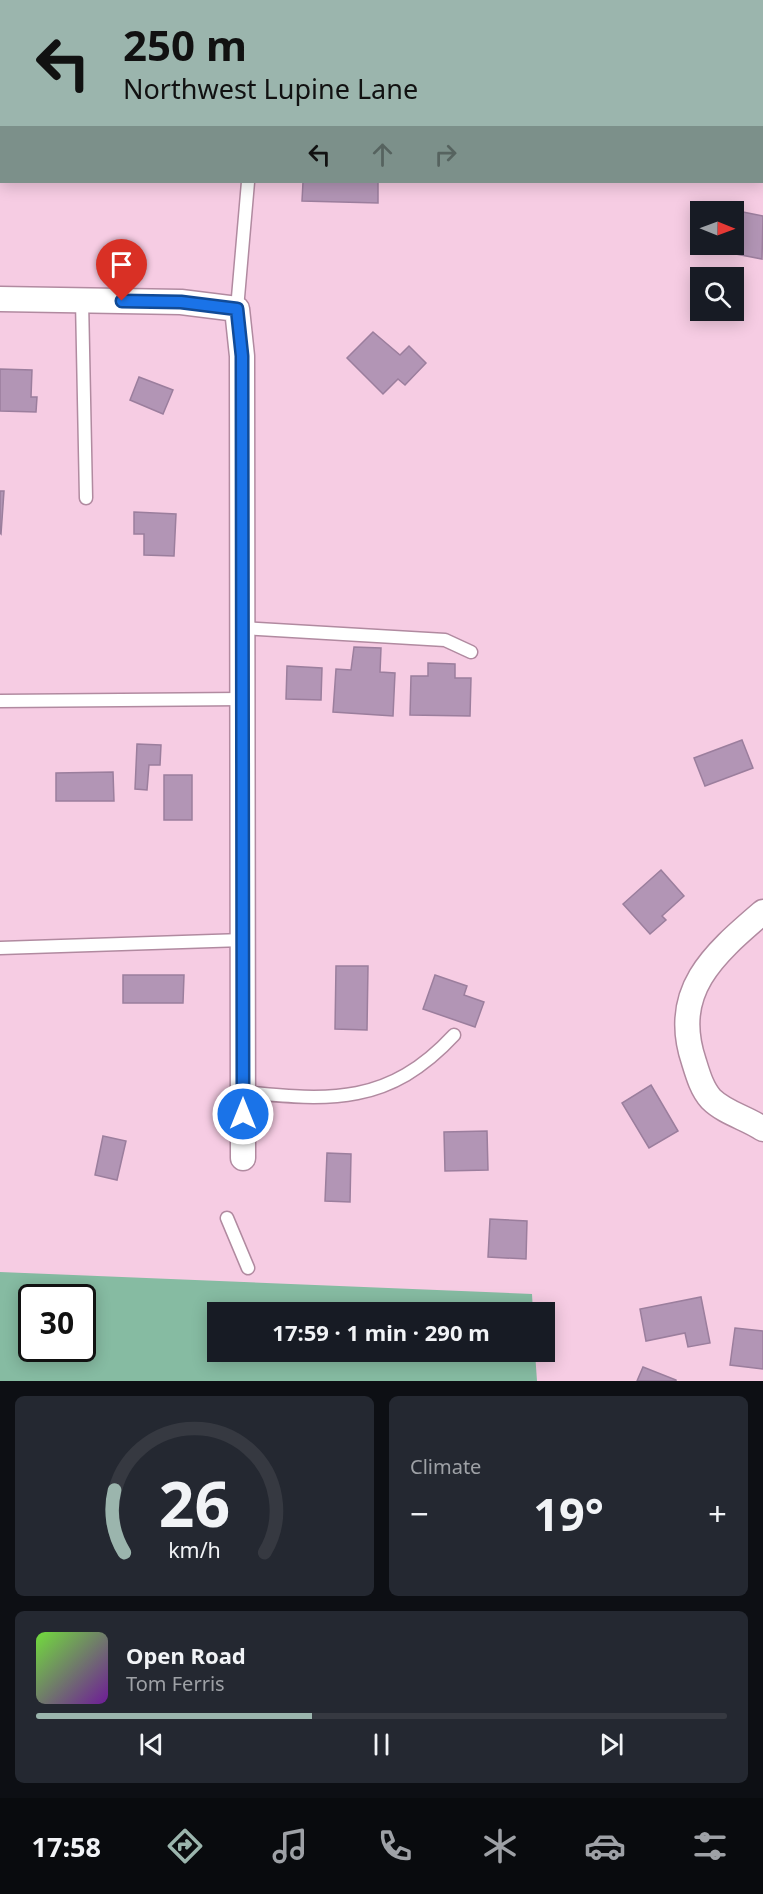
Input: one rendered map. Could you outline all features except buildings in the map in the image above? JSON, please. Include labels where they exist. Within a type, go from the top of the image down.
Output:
[{"type":"street","points":[[0,299],[181,302],[237,309],[242,356],[243,1158]]},
{"type":"street","points":[[763,912],[725,944],[700,974],[687,1006],[687,1025],[691,1054],[701,1082],[711,1099],[763,1129]]},
{"type":"lane","points":[[237,309],[248,183]]},
{"type":"lane","points":[[82,300],[86,498]]},
{"type":"lane","points":[[243,628],[445,640],[471,652]]},
{"type":"lane","points":[[0,701],[243,699]]},
{"type":"lane","points":[[0,948],[243,940]]},
{"type":"lane","points":[[243,1092],[313,1099],[363,1092],[398,1081],[437,1053],[454,1035]]},
{"type":"lane","points":[[227,1218],[248,1268]]},
{"type":"green space","points":[[0,1272],[532,1294],[532,1302],[207,1302],[207,1362],[536,1362],[537,1381],[0,1381]]},
{"type":"route","points":[[122,301],[181,302],[237,309],[242,356],[243,1114]]}]
